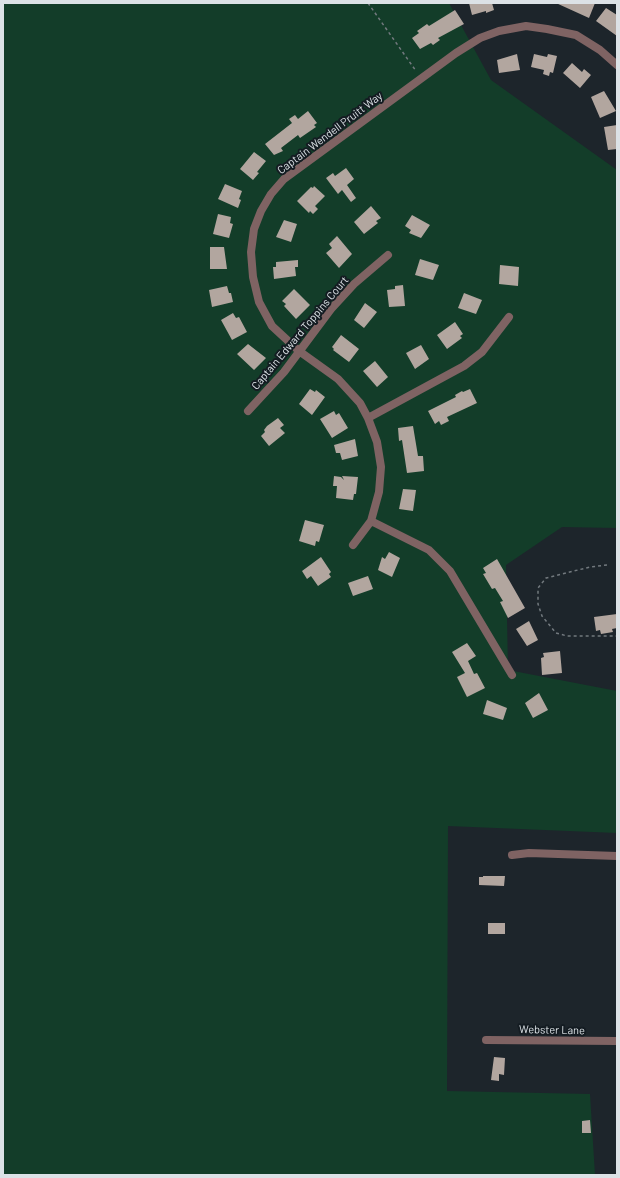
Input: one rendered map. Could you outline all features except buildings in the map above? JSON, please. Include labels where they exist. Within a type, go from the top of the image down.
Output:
[{"type":"street","name":"Captain Wendell Pruitt Way","points":[[353,545],[371,521],[379,492],[381,467],[377,442],[368,418],[360,403],[338,379],[299,351],[272,326],[259,302],[253,278],[251,252],[254,229],[261,211],[271,194],[284,180],[421,78],[480,38],[499,31],[526,26],[576,35],[600,50],[617,65]]},
{"type":"street","name":"Captain Edward Toppins Court","points":[[248,411],[284,372],[331,309],[354,284],[388,255]]},
{"type":"street","points":[[368,418],[464,366],[490,343],[509,317]]},
{"type":"street","points":[[371,521],[429,550],[450,571],[512,675]]},
{"type":"street","points":[[512,855],[528,853],[617,856]]},
{"type":"street","name":"Webster Lane","points":[[486,1040],[617,1041]]},
{"type":"path","points":[[368,3],[421,78]]},
{"type":"path","points":[[607,565],[590,567],[546,578],[538,588],[538,604],[542,616],[556,633],[567,636],[617,636]]},
{"type":"green space","points":[[3,3],[449,3],[491,80],[617,170],[617,528],[562,527],[506,565],[508,670],[617,691],[617,833],[448,826],[447,1091],[590,1094],[595,1175],[3,1175]]}]
